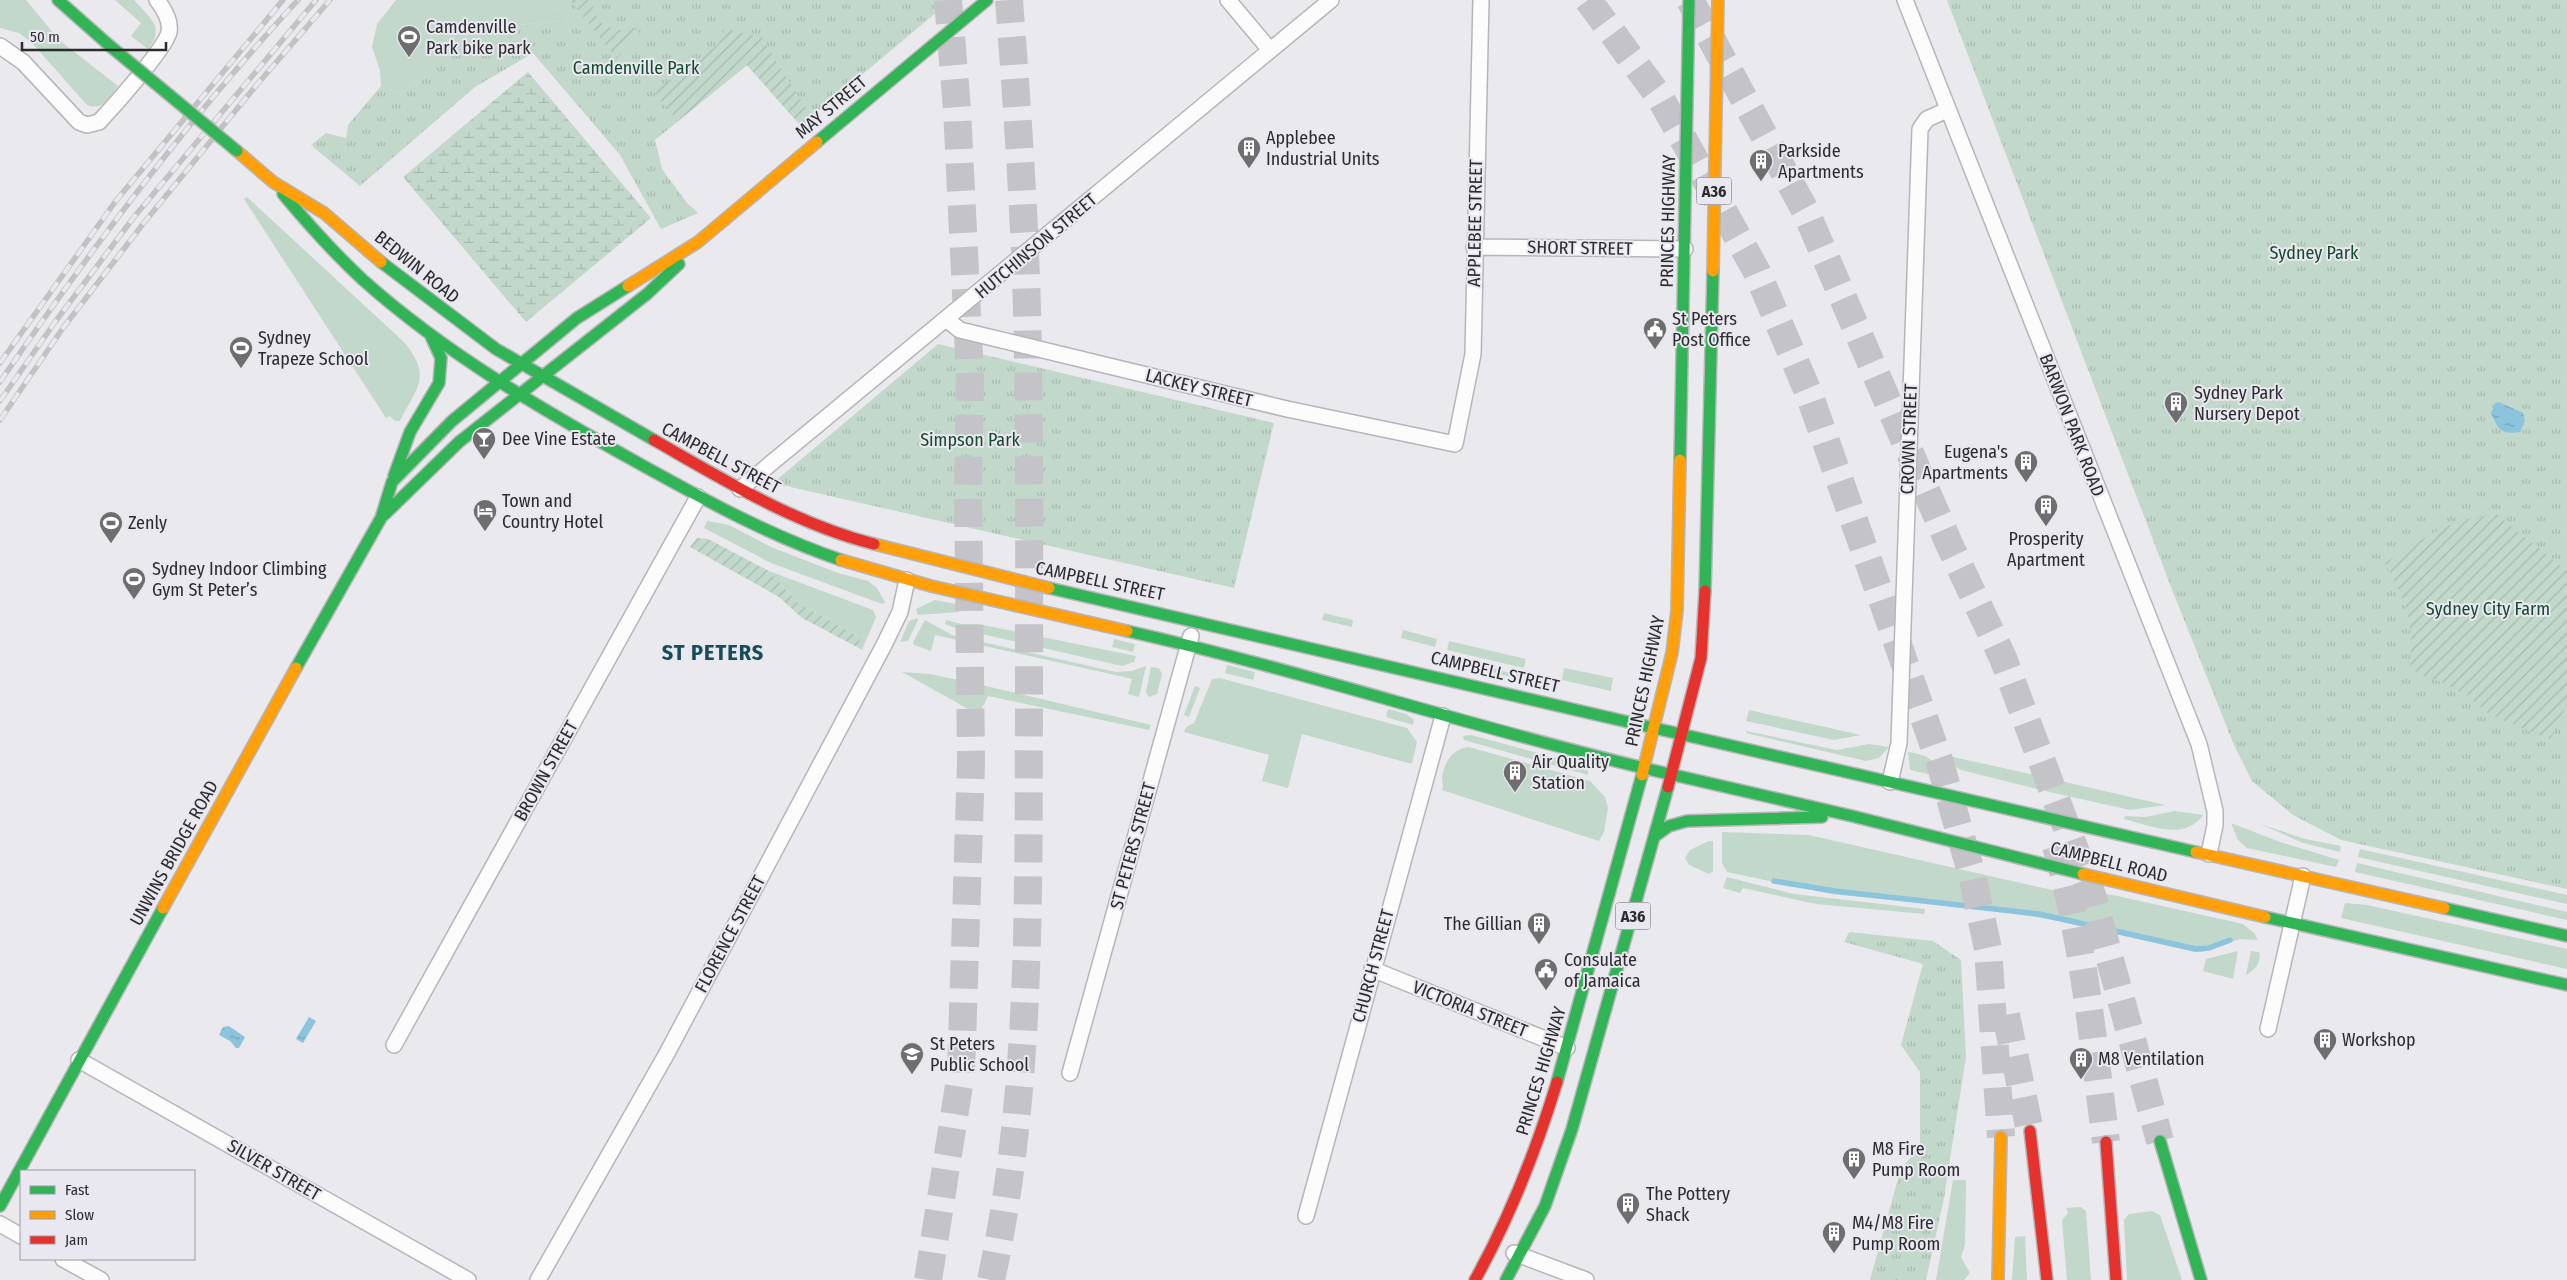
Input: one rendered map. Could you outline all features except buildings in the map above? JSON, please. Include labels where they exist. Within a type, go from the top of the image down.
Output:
[{"type":"main road","name":"BEDWIN ROAD","points":[[58,0],[110,46],[273,182],[324,213],[402,280],[475,336],[541,376]]},
{"type":"main road","name":"MAY STREET","points":[[500,380],[577,318],[698,242],[987,0]]},
{"type":"main road","name":"PRINCES HIGHWAY","points":[[1475,1280],[1494,1246],[1536,1150],[1567,1048],[1644,768],[1672,652],[1677,611],[1689,0]]},
{"type":"main road","name":"A36","points":[[1506,1280],[1545,1206],[1558,1173],[1594,1057],[1683,734],[1701,658],[1705,596],[1718,0]]},
{"type":"main road","name":"BEDWIN ROAD","points":[[273,182],[309,227],[351,268],[430,334],[520,393]]},
{"type":"main road","name":"MAY STREET","points":[[520,393],[671,274],[698,242]]},
{"type":"main road","points":[[392,482],[410,432],[439,382],[441,358],[430,334]]},
{"type":"main road","name":"CAMPBELL STREET","points":[[541,376],[740,490],[805,520],[859,540],[1031,584],[1195,620],[1683,734]]},
{"type":"main road","name":"UNWINS BRIDGE ROAD","points":[[0,1206],[79,1060],[381,518],[392,482],[429,442],[500,380]]},
{"type":"main road","points":[[520,393],[597,441],[698,497],[761,529],[850,563],[907,580],[1188,646],[1350,687],[1443,716],[1644,768]]},
{"type":"main road","name":"UNWINS BRIDGE ROAD","points":[[381,518],[459,442],[520,393]]},
{"type":"main road","name":"CAMPBELL ROAD","points":[[1683,734],[2567,936]]},
{"type":"main road","name":"CAMPBELL ROAD","points":[[1644,768],[1852,816],[2139,888],[2292,924],[2567,985]]},
{"type":"main road","points":[[1655,836],[1669,826],[1687,821],[1852,816]]},
{"type":"main road","points":[[2030,1131],[2046,1280]]},
{"type":"main road","points":[[1998,1280],[2001,1218],[2001,1137]]},
{"type":"main road","points":[[2160,1140],[2201,1280]]},
{"type":"main road","points":[[2106,1142],[2116,1280]]},
{"type":"street","points":[[0,46],[23,62],[78,122],[94,125],[99,122],[125,93],[168,35],[167,17],[157,0]]},
{"type":"street","points":[[1228,0],[1270,50]]},
{"type":"street","name":"HUTCHINSON STREET","points":[[740,490],[1331,0]]},
{"type":"street","name":"APPLEBEE STREET","points":[[1455,444],[1473,354],[1474,247],[1482,0]]},
{"type":"street","name":"BARWON PARK ROAD","points":[[1905,0],[2199,744],[2214,811],[2215,825],[2209,854]]},
{"type":"street","name":"CROWN STREET","points":[[1890,782],[1899,743],[1920,129],[1927,119],[1947,110]]},
{"type":"street","name":"SHORT STREET","points":[[1474,247],[1685,249]]},
{"type":"street","name":"LACKEY STREET","points":[[947,320],[960,330],[1241,398],[1455,444]]},
{"type":"street","name":"BROWN STREET","points":[[394,1045],[698,497]]},
{"type":"street","name":"FLORENCE STREET","points":[[538,1280],[666,1055],[884,645],[900,612],[907,580]]},
{"type":"street","name":"ST PETERS STREET","points":[[1070,1073],[1195,620]]},
{"type":"street","name":"CHURCH STREET","points":[[1306,1216],[1372,969],[1443,716]]},
{"type":"street","points":[[2268,1029],[2303,876]]},
{"type":"street","name":"VICTORIA STREET","points":[[1372,969],[1567,1048]]},
{"type":"street","name":"SILVER STREET","points":[[79,1060],[468,1280]]},
{"type":"street","points":[[0,1224],[20,1235]]},
{"type":"street","points":[[1494,1246],[1586,1280]]},
{"type":"street","points":[[65,1260],[102,1280]]},
{"type":"green space","points":[[0,0],[26,0],[59,40],[118,86],[108,99],[101,105],[87,105],[32,43],[19,33],[0,28]]},
{"type":"green space","points":[[115,0],[134,0],[150,17],[156,34],[148,49],[131,36],[141,23]]},
{"type":"green space","name":"Camdenville Park bike park","points":[[396,0],[557,0],[553,8],[572,17],[572,20],[475,29],[401,94],[381,86],[380,70],[372,47],[377,24]]},
{"type":"green space","name":"Camdenville Park","points":[[557,0],[951,0],[801,126],[747,65],[655,140],[662,169],[687,203],[698,213],[661,229],[620,155],[533,53],[475,87],[360,186],[311,145],[326,133],[346,138],[348,125],[381,86],[401,94],[475,29],[572,20],[572,17],[553,8]]},
{"type":"green space","points":[[570,0],[592,0],[595,14],[607,26],[612,29],[623,30],[632,26],[640,33],[622,51],[617,59]]},
{"type":"green space","name":"Sydney Park","points":[[1947,0],[2567,0],[2567,889],[2341,840],[2293,815],[2252,781],[2234,745],[2171,587]]},
{"type":"green space","points":[[724,28],[762,38],[812,118],[801,126],[747,65],[678,121],[654,92],[719,44]]},
{"type":"green space","points":[[528,72],[651,218],[526,322],[403,177]]},
{"type":"green space","points":[[247,197],[405,343],[418,365],[420,374],[416,390],[400,421],[395,421],[390,416],[386,418],[244,199]]},
{"type":"green space","name":"Simpson Park","points":[[938,344],[1274,423],[1234,588],[773,483]]},
{"type":"green space","name":"Sydney City Farm","points":[[2494,512],[2567,571],[2567,704],[2550,739],[2490,715],[2468,696],[2441,682],[2420,675],[2410,667],[2410,624],[2404,601],[2385,563],[2447,526]]},
{"type":"green space","points":[[707,521],[729,525],[771,547],[838,573],[868,581],[877,588],[885,602],[882,604],[771,563],[704,528]]},
{"type":"green space","points":[[697,538],[708,539],[769,571],[798,603],[861,638],[857,647],[802,618],[779,597],[690,547]]},
{"type":"green space","points":[[769,571],[873,610],[876,617],[862,650],[857,647],[861,638],[798,603]]},
{"type":"green space","points":[[935,600],[961,605],[959,612],[918,615],[916,609]]},
{"type":"green space","points":[[1324,613],[1353,620],[1352,627],[1322,620]]},
{"type":"green space","points":[[917,618],[918,620],[908,641],[900,642],[909,621]]},
{"type":"green space","points":[[925,620],[952,635],[1116,672],[1132,671],[1146,666],[1139,697],[1128,694],[1132,679],[1124,677],[935,635],[931,651],[914,645],[913,642]]},
{"type":"green space","points":[[946,620],[961,624],[978,624],[1136,656],[1134,662],[1122,666],[956,628],[945,624]]},
{"type":"green space","points":[[1403,630],[1437,639],[1435,647],[1401,638]]},
{"type":"green space","points":[[1114,639],[1135,644],[1133,652],[1112,647]]},
{"type":"green space","points":[[1449,641],[1526,659],[1524,668],[1447,650]]},
{"type":"green space","points":[[1446,657],[1523,676],[1522,680],[1445,660]]},
{"type":"green space","points":[[1227,665],[1255,672],[1253,680],[1225,673]]},
{"type":"green space","points":[[1151,667],[1159,668],[1162,674],[1157,694],[1149,697],[1146,692]]},
{"type":"green space","points":[[1564,668],[1613,678],[1611,691],[1562,680]]},
{"type":"green space","points":[[902,672],[930,674],[1151,725],[1149,730],[988,696],[979,715]]},
{"type":"green space","points":[[1220,678],[1407,728],[1417,742],[1412,764],[1302,734],[1288,788],[1262,781],[1269,755],[1184,732],[1186,727],[1194,723],[1212,679]]},
{"type":"green space","points":[[1195,686],[1200,688],[1189,717],[1184,715]]},
{"type":"green space","points":[[1388,709],[1406,714],[1414,720],[1413,725],[1386,717]]},
{"type":"green space","points":[[1749,710],[1861,735],[1834,740],[1746,721]]},
{"type":"green space","points":[[1746,731],[1837,750],[1869,744],[1889,747],[1879,758],[1866,761],[1746,733]]},
{"type":"green space","points":[[1471,735],[1571,762],[1588,771],[1588,775],[1464,740],[1463,736]]},
{"type":"green space","points":[[1469,747],[1590,781],[1605,797],[1608,808],[1604,832],[1599,841],[1442,790],[1442,778],[1450,757],[1458,750]]},
{"type":"green space","points":[[1908,752],[1928,758],[1934,763],[1940,773],[1937,776],[1910,770]]},
{"type":"green space","points":[[1953,757],[2040,776],[2037,789],[1961,770],[1951,764]]},
{"type":"green space","points":[[2048,778],[2165,805],[2130,810],[2045,791]]},
{"type":"green space","points":[[2175,811],[2203,815],[2186,828],[2176,830],[2124,819],[2125,816],[2145,817]]},
{"type":"green space","points":[[2231,823],[2280,842],[2339,860],[2336,867],[2247,848],[2238,840]]},
{"type":"green space","points":[[2260,824],[2305,839],[2341,846],[2340,852],[2303,843]]},
{"type":"green space","points":[[1722,832],[1809,835],[2052,890],[2113,895],[2243,924],[2254,933],[2258,940],[2240,939],[2203,952],[2194,952],[2064,922],[1993,910],[1831,894],[1727,872],[1722,863]]},
{"type":"green space","points":[[1713,841],[1713,871],[1709,874],[1689,865],[1685,858],[1690,850]]},
{"type":"green space","points":[[2360,849],[2567,895],[2567,904],[2358,857]]},
{"type":"green space","points":[[2357,863],[2567,912],[2567,920],[2355,872]]},
{"type":"green space","points":[[1727,877],[1794,894],[1925,909],[1924,914],[1816,904],[1743,888],[1740,893],[1723,888]]},
{"type":"green space","points":[[2345,903],[2367,905],[2567,949],[2567,969],[2341,918]]},
{"type":"green space","points":[[1849,932],[1933,941],[1961,960],[1966,1057],[1944,1198],[1926,1280],[1870,1280],[1901,1168],[1920,1148],[1920,1072],[1901,1045],[1923,964],[1844,942]]},
{"type":"green space","points":[[2238,951],[2233,979],[2203,971],[2206,959]]},
{"type":"green space","points":[[2251,951],[2259,952],[2260,959],[2255,968],[2246,975]]},
{"type":"green space","points":[[1953,1180],[1966,1180],[1965,1245],[1961,1257],[1970,1273],[1964,1280],[1936,1280]]},
{"type":"green space","points":[[2081,1207],[2086,1211],[2091,1280],[2067,1280],[2062,1220],[2068,1213],[2066,1208]]},
{"type":"green space","points":[[2152,1211],[2160,1215],[2182,1280],[2127,1280],[2124,1220],[2129,1214]]},
{"type":"green space","points":[[2025,1236],[2027,1280],[2012,1280],[2015,1237]]},
{"type":"water","points":[[2499,402],[2523,413],[2525,421],[2520,432],[2505,432],[2496,424],[2491,413],[2495,403]]},
{"type":"water","points":[[309,1017],[316,1021],[303,1043],[296,1039]]},
{"type":"water","points":[[229,1026],[245,1037],[239,1048],[236,1048],[230,1041],[219,1035],[223,1027]]},
{"type":"waterway","points":[[1774,881],[1835,891],[2039,914],[2196,949],[2209,948],[2230,940]]},
{"type":"tunnel","points":[[928,1280],[961,1073],[971,763],[968,487],[970,376],[957,109],[948,0]]},
{"type":"tunnel","points":[[991,1280],[1014,1138],[1021,1067],[1027,924],[1029,409],[1024,232],[1009,0]]},
{"type":"tunnel","points":[[1588,0],[1661,99],[1757,272],[1809,394],[1940,763],[1973,879],[1988,949],[2001,1137]]},
{"type":"tunnel","points":[[1690,0],[1806,212],[1950,546],[2003,658],[2093,898],[2160,1141]]},
{"type":"tunnel","points":[[2056,846],[2066,882],[2081,956],[2106,1142]]},
{"type":"tunnel","points":[[2006,1015],[2030,1131]]},
{"type":"railway","points":[[0,363],[115,202],[283,0]]},
{"type":"railway","points":[[0,382],[69,283],[142,185],[219,90],[298,0]]},
{"type":"railway","points":[[0,401],[55,322],[134,217],[316,0]]},
{"type":"railway","points":[[0,420],[63,328],[143,224],[254,88],[330,0]]},
{"type":"traffic: fast","points":[[58,0],[110,46]]},
{"type":"traffic: fast","points":[[817,142],[987,0]]},
{"type":"traffic: fast","points":[[1680,460],[1689,0]]},
{"type":"traffic: fast","points":[[110,46],[237,151]]},
{"type":"traffic: fast","points":[[283,194],[363,280],[428,332],[496,379],[604,444],[713,504],[763,529],[841,560]]},
{"type":"traffic: fast","points":[[381,262],[496,349],[654,440]]},
{"type":"traffic: fast","points":[[384,515],[459,442],[647,294],[679,264]]},
{"type":"traffic: fast","points":[[1705,591],[1713,271]]},
{"type":"traffic: fast","points":[[296,668],[381,518],[392,482],[452,421],[577,318],[628,286]]},
{"type":"traffic: fast","points":[[394,476],[410,432],[439,383],[441,358],[430,334]]},
{"type":"traffic: fast","points":[[1049,588],[1654,728]]},
{"type":"traffic: fast","points":[[1127,631],[1257,663],[1515,735],[1644,768]]},
{"type":"traffic: fast","points":[[1654,728],[2196,852]]},
{"type":"traffic: fast","points":[[1652,770],[1852,816],[2083,874]]},
{"type":"traffic: fast","points":[[1557,1082],[1642,775]]},
{"type":"traffic: fast","points":[[1506,1280],[1545,1206],[1572,1129],[1668,787]]},
{"type":"traffic: fast","points":[[1655,836],[1669,826],[1687,821],[1822,817]]},
{"type":"traffic: fast","points":[[0,1206],[163,908]]},
{"type":"traffic: fast","points":[[2444,908],[2567,936]]},
{"type":"traffic: fast","points":[[2265,917],[2567,985]]},
{"type":"traffic: fast","points":[[2160,1141],[2201,1280]]},
{"type":"traffic: slow","points":[[1713,271],[1718,0]]},
{"type":"traffic: slow","points":[[628,286],[698,242],[817,142]]},
{"type":"traffic: slow","points":[[237,151],[273,182],[324,213],[381,262]]},
{"type":"traffic: slow","points":[[1642,775],[1672,653],[1677,611],[1680,460]]},
{"type":"traffic: slow","points":[[874,544],[1049,588]]},
{"type":"traffic: slow","points":[[841,560],[931,586],[1127,631]]},
{"type":"traffic: slow","points":[[163,908],[296,668]]},
{"type":"traffic: slow","points":[[2196,852],[2444,908]]},
{"type":"traffic: slow","points":[[2083,874],[2265,917]]},
{"type":"traffic: slow","points":[[1998,1280],[2001,1137]]},
{"type":"traffic: jam","points":[[654,440],[788,513],[816,525],[874,544]]},
{"type":"traffic: jam","points":[[1668,787],[1701,658],[1705,591]]},
{"type":"traffic: jam","points":[[1475,1280],[1511,1208],[1540,1133],[1557,1082]]},
{"type":"traffic: jam","points":[[2030,1131],[2047,1280]]},
{"type":"traffic: jam","points":[[2106,1142],[2116,1280]]},
{"type":"place","name":"Camdenville Park bike park","points":[[409,58]]},
{"type":"place","name":"Applebee Industrial Units","points":[[1249,169]]},
{"type":"place","name":"Parkside Apartments","points":[[1761,182]]},
{"type":"place","name":"St Peters Post Office","points":[[1655,350]]},
{"type":"place","name":"Sydney Trapeze School","points":[[241,369]]},
{"type":"place","name":"Sydney Park Nursery Depot","points":[[2176,424]]},
{"type":"place","name":"Dee Vine Estate","points":[[484,460]]},
{"type":"place","name":"Eugena's Apartments","points":[[2026,483]]},
{"type":"place","name":"Prosperity Apartment","points":[[2046,527]]},
{"type":"place","name":"Town and Country Hotel","points":[[485,532]]},
{"type":"place","name":"Zenly","points":[[111,544]]},
{"type":"place","name":"Sydney Indoor Climbing Gym St Peter’s","points":[[134,600]]},
{"type":"place","name":"Air Quality Station","points":[[1515,793]]},
{"type":"place","name":"The Gillian","points":[[1539,945]]},
{"type":"place","name":"Consulate of Jamaica","points":[[1546,991]]},
{"type":"place","name":"Workshop","points":[[2325,1061]]},
{"type":"place","name":"St Peters Public School","points":[[912,1075]]},
{"type":"place","name":"M8 Ventilation","points":[[2081,1080]]},
{"type":"place","name":"M8 Fire Pump Room","points":[[1854,1180]]},
{"type":"place","name":"The Pottery Shack","points":[[1628,1225]]},
{"type":"place","name":"M4/M8 Fire Pump Room","points":[[1834,1254]]},
{"type":"district","name":"ST PETERS","points":[[713,652]]}]
